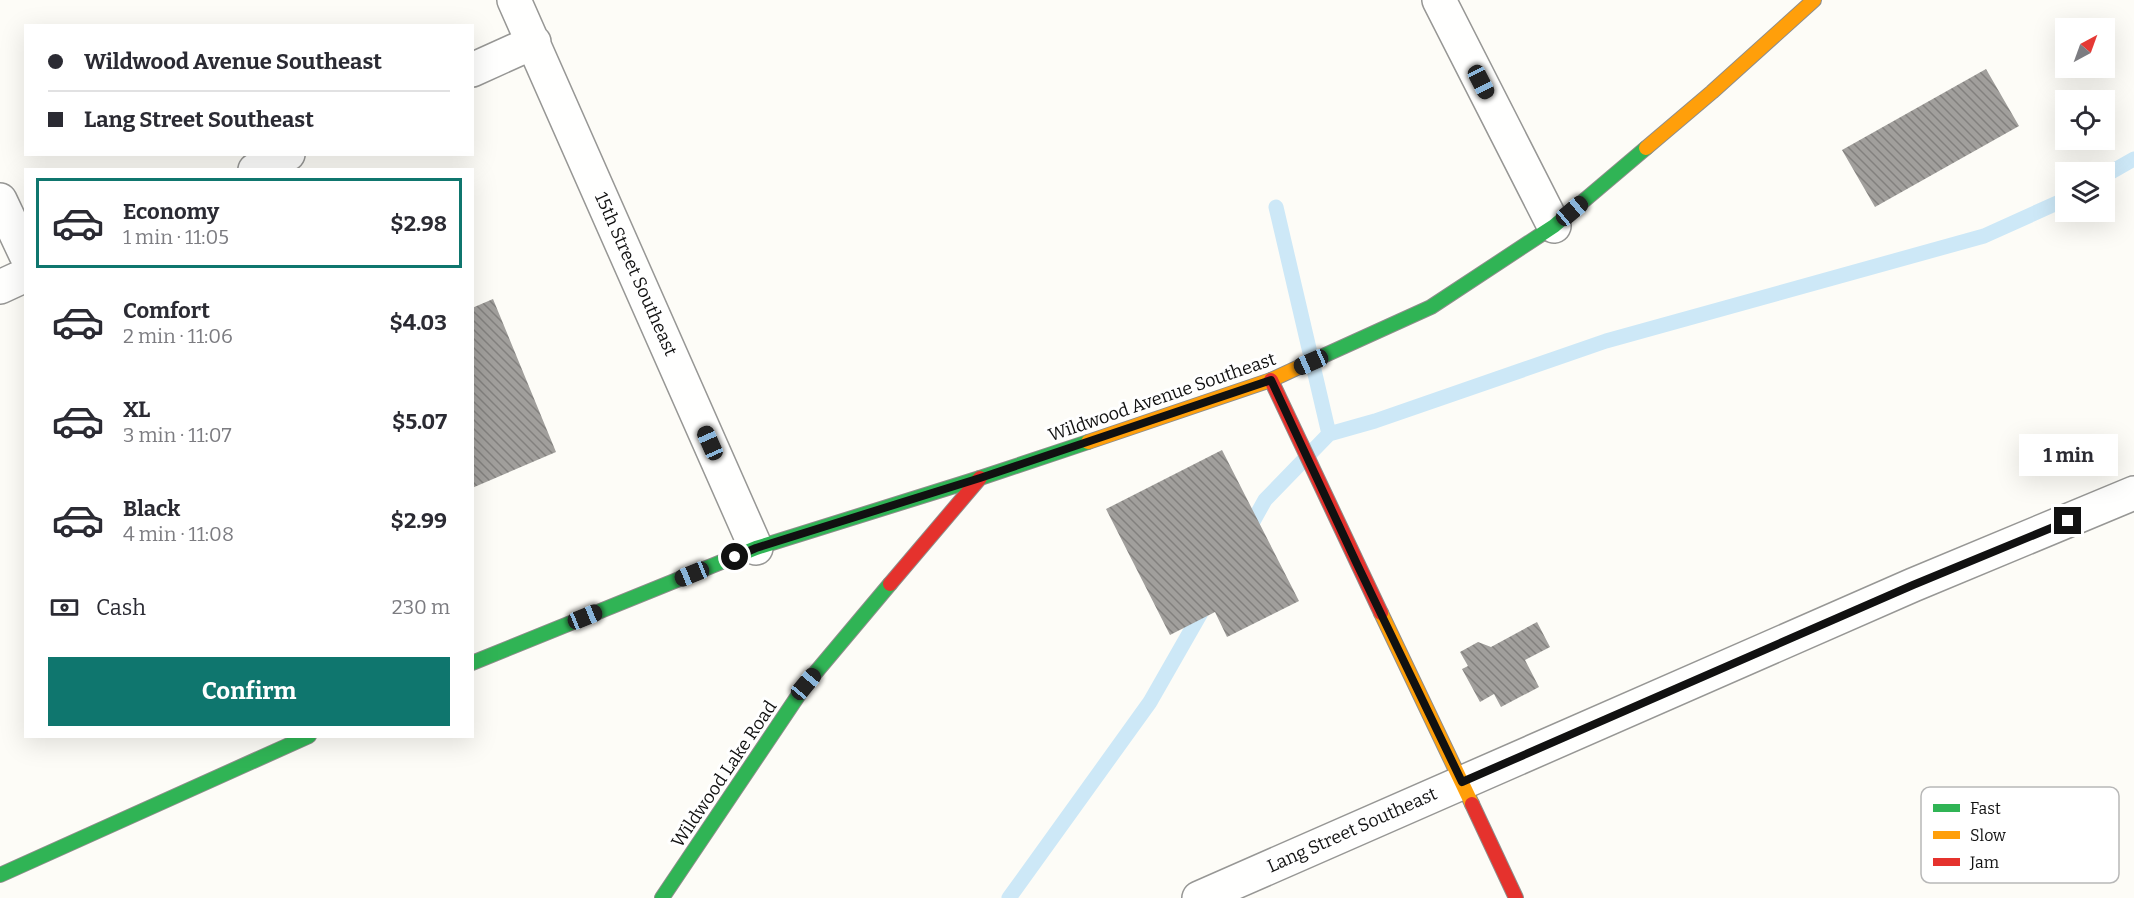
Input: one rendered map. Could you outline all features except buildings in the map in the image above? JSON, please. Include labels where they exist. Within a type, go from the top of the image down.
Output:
[{"type":"main road","name":"Wildwood Avenue Southeast","points":[[474,662],[756,548],[980,478],[1271,380],[1431,307],[1554,226],[1712,92],[1814,0]]},
{"type":"main road","points":[[1271,380],[1516,898]]},
{"type":"main road","name":"Wildwood Lake Road","points":[[662,898],[806,684],[980,478]]},
{"type":"main road","points":[[0,875],[305,738]]},
{"type":"street","name":"15th Street Southeast","points":[[514,0],[756,548]]},
{"type":"street","points":[[1439,0],[1554,226]]},
{"type":"street","points":[[474,69],[534,42]]},
{"type":"street","points":[[259,168],[284,156]]},
{"type":"street","points":[[0,200],[24,251]]},
{"type":"street","points":[[0,287],[24,276]]},
{"type":"street","name":"Lang Street Southeast","points":[[1199,898],[1913,585],[2134,493]]},
{"type":"waterway","points":[[2115,170],[2134,159]]},
{"type":"waterway","points":[[1246,534],[1265,500],[1329,434],[1375,421],[1606,341],[1984,236],[2055,204]]},
{"type":"waterway","points":[[1276,207],[1329,434]]},
{"type":"waterway","points":[[1009,898],[1150,702],[1206,604]]},
{"type":"traffic: fast","points":[[1312,361],[1431,307],[1554,226],[1646,148]]},
{"type":"traffic: fast","points":[[474,662],[756,548],[1088,442]]},
{"type":"traffic: fast","points":[[662,898],[806,684],[890,584]]},
{"type":"traffic: fast","points":[[0,875],[305,738]]},
{"type":"traffic: slow","points":[[1646,148],[1814,0]]},
{"type":"traffic: slow","points":[[1088,442],[1271,380],[1312,361]]},
{"type":"traffic: slow","points":[[1381,613],[1472,804]]},
{"type":"traffic: jam","points":[[1271,380],[1381,613]]},
{"type":"traffic: jam","points":[[890,584],[980,478]]},
{"type":"traffic: jam","points":[[1472,804],[1516,898]]},
{"type":"route","points":[[735,557],[756,548],[980,478],[1271,380],[1462,782],[1913,585],[2068,521]]}]
